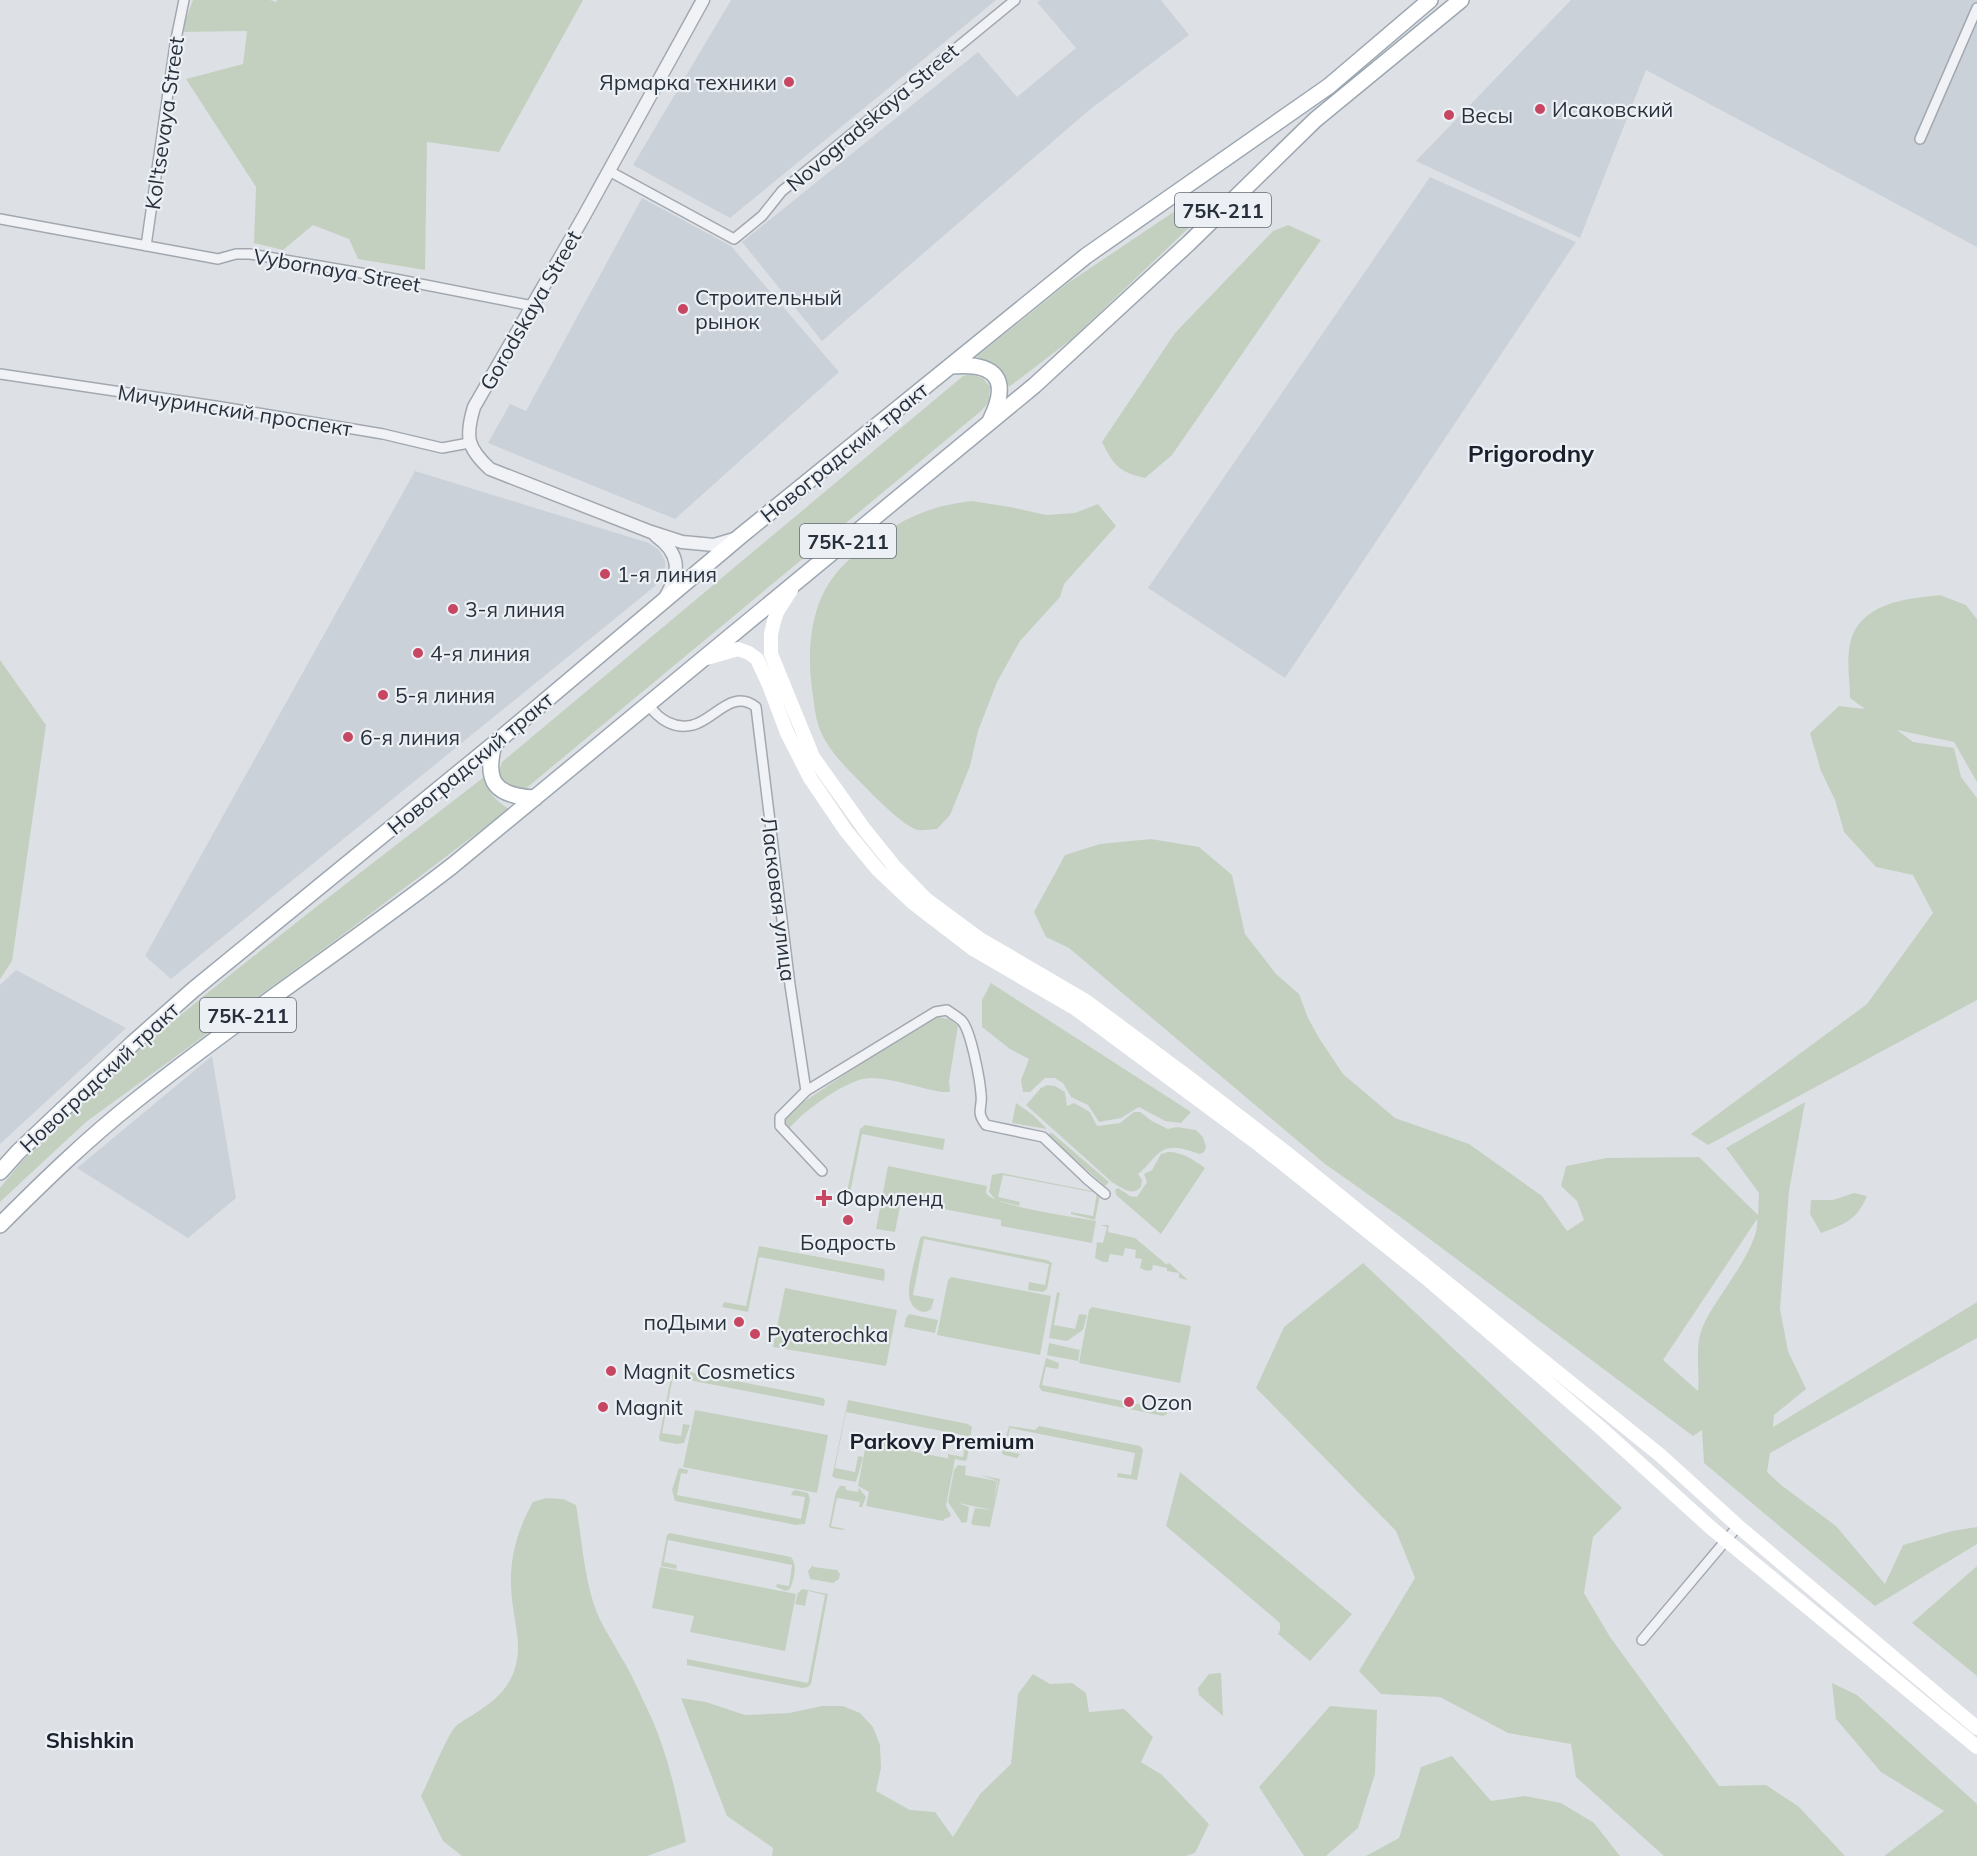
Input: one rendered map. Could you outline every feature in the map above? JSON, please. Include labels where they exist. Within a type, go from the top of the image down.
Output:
[{"type":"main road","name":"Новоградский тракт","points":[[0,1172],[100,1074],[193,990],[494,744],[743,534],[1086,256],[1329,86],[1430,0]]},
{"type":"main road","name":"75К-211","points":[[0,1225],[70,1156],[132,1103],[211,1041],[375,926],[452,866],[1035,386],[1180,252],[1315,120],[1461,0]]},
{"type":"main road","points":[[951,366],[969,364],[985,368],[996,376],[1000,389],[998,405],[989,424]]},
{"type":"main road","points":[[794,585],[777,612],[771,634],[771,648],[773,660],[813,757],[879,848],[926,899],[980,939],[1086,1001],[1191,1079],[1660,1455],[1738,1526],[1977,1728]]},
{"type":"main road","points":[[707,658],[738,649],[757,659],[770,685],[787,733],[810,778],[846,831],[878,870],[913,903],[973,949],[1076,1009],[1257,1143],[1425,1277],[1603,1430],[1726,1540],[1977,1747]]},
{"type":"main road","points":[[494,744],[489,764],[493,780],[503,792],[518,797],[535,798]]},
{"type":"street","name":"Kol'tsevaya Street","points":[[146,246],[175,44],[184,0]]},
{"type":"street","name":"Gorodskaya Street","points":[[469,443],[468,427],[474,407],[609,171],[703,0]]},
{"type":"street","name":"Novogradskaya Street","points":[[609,171],[734,239],[762,216],[782,191],[1015,0]]},
{"type":"street","points":[[1920,139],[1977,8]]},
{"type":"street","name":"Vybornaya Street","points":[[0,219],[218,259],[236,254],[250,254],[533,306]]},
{"type":"street","name":"Мичуринский проспект","points":[[0,374],[383,434],[442,448],[469,443]]},
{"type":"street","points":[[469,443],[477,457],[490,469],[651,532],[698,545],[729,542],[743,534]]},
{"type":"street","points":[[651,532],[666,543],[674,554],[676,567],[673,584],[663,600]]},
{"type":"street","name":"Ласковая улица","points":[[649,705],[662,720],[682,726],[694,725],[720,708],[742,700],[756,707],[790,985],[806,1091]]},
{"type":"street","points":[[822,1171],[780,1126],[780,1117],[806,1091],[935,1011],[947,1010],[964,1023],[982,1096],[979,1111],[986,1125],[1043,1137],[1105,1194]]},
{"type":"street","points":[[1641,1641],[1738,1526]]},
{"type":"shaded area","name":"Ярмарка техники","points":[[731,0],[996,0],[730,218],[633,165]]},
{"type":"shaded area","points":[[1041,0],[1161,0],[1189,35],[1088,111],[822,341],[742,242],[978,52],[1017,97],[1076,48],[1037,2]]},
{"type":"shaded area","points":[[1571,0],[1977,0],[1977,247],[1646,70],[1580,238],[1416,161]]},
{"type":"shaded area","points":[[1430,177],[1576,242],[1285,678],[1148,588]]},
{"type":"shaded area","name":"Строительный рынок","points":[[642,198],[731,246],[839,372],[675,519],[488,443],[510,404],[526,411]]},
{"type":"shaded area","points":[[415,471],[649,543],[659,550],[665,561],[665,572],[660,582],[171,979],[145,956]]},
{"type":"shaded area","points":[[16,970],[126,1028],[0,1144],[0,985]]},
{"type":"shaded area","points":[[212,1056],[236,1198],[188,1238],[77,1168]]},
{"type":"green space","points":[[193,0],[270,0],[276,2],[277,0],[583,0],[499,152],[427,142],[425,270],[358,259],[349,239],[313,225],[283,250],[254,243],[256,187],[186,79],[243,64],[247,31],[181,32]]},
{"type":"green space","points":[[1184,205],[1197,220],[1073,338],[1009,387],[997,368],[976,357],[1068,283]]},
{"type":"green space","points":[[1288,225],[1321,240],[1172,455],[1145,478],[1118,467],[1102,442],[1175,333],[1273,231]]},
{"type":"green space","points":[[970,374],[983,378],[990,387],[989,402],[981,411],[524,790],[516,792],[502,783],[499,771],[502,762],[963,376]]},
{"type":"green space","points":[[972,501],[1046,515],[1075,513],[1098,504],[1116,526],[1064,584],[1060,597],[1020,641],[997,682],[978,731],[970,766],[950,815],[937,829],[918,830],[899,819],[878,800],[841,762],[824,739],[817,720],[812,689],[810,645],[812,630],[815,615],[826,588],[838,571],[852,558],[884,533],[907,519],[943,506]]},
{"type":"green space","points":[[1940,595],[1966,605],[1977,619],[1977,782],[1954,742],[1897,730],[1913,742],[1954,748],[1961,777],[1977,798],[1977,1000],[1708,1145],[1691,1134],[1867,1004],[1933,913],[1913,875],[1876,867],[1844,832],[1835,800],[1821,771],[1810,733],[1839,706],[1865,709],[1850,698],[1848,669],[1853,635],[1860,623],[1882,607],[1896,602]]},
{"type":"green space","points":[[0,660],[46,725],[12,961],[0,979]]},
{"type":"green space","points":[[484,777],[493,796],[509,809],[337,939],[86,1122],[0,1202],[0,1188],[46,1135],[97,1086],[240,967]]},
{"type":"green space","points":[[1151,839],[1199,847],[1232,875],[1245,934],[1276,974],[1299,994],[1319,1038],[1343,1074],[1395,1118],[1469,1144],[1542,1196],[1567,1231],[1584,1220],[1577,1201],[1561,1186],[1566,1166],[1607,1158],[1699,1157],[1758,1215],[1759,1193],[1726,1148],[1805,1102],[1789,1191],[1780,1309],[1788,1351],[1806,1389],[1774,1415],[1773,1427],[1977,1302],[1977,1338],[1770,1453],[1767,1472],[1836,1526],[1885,1584],[1903,1545],[1952,1531],[1977,1527],[1977,1544],[1875,1606],[1704,1463],[1702,1430],[1693,1436],[1403,1219],[1325,1164],[1069,948],[1046,937],[1034,912],[1065,855],[1100,844]],"holes":[[[1757,1219],[1756,1231],[1745,1258],[1709,1315],[1700,1334],[1698,1391],[1663,1360]]]},
{"type":"green space","points":[[991,983],[1191,1112],[1181,1123],[1165,1121],[1139,1107],[1121,1118],[1099,1122],[1088,1105],[1071,1097],[1063,1083],[1055,1078],[1045,1078],[1030,1092],[1023,1092],[1021,1080],[1029,1059],[1010,1049],[982,1027],[982,1000]]},
{"type":"green space","points":[[937,1017],[949,1019],[958,1026],[949,1081],[950,1092],[881,1079],[863,1079],[827,1096],[789,1129],[784,1125],[785,1117],[790,1111],[874,1055]]},
{"type":"green space","points":[[1047,1085],[1055,1086],[1065,1092],[1067,1106],[1074,1103],[1090,1112],[1097,1126],[1120,1123],[1134,1112],[1140,1112],[1168,1129],[1177,1127],[1196,1130],[1203,1137],[1206,1147],[1204,1152],[1200,1154],[1174,1148],[1164,1150],[1138,1174],[1142,1180],[1141,1187],[1138,1190],[1127,1191],[1113,1183],[1026,1105],[1041,1088]]},
{"type":"green space","points":[[1016,1103],[1033,1115],[1047,1129],[1012,1123]]},
{"type":"green space","points":[[865,1125],[945,1139],[943,1150],[862,1134],[850,1193],[847,1192],[860,1129]]},
{"type":"green space","points":[[1052,1133],[1109,1182],[1105,1186],[1046,1134]]},
{"type":"green space","points":[[1168,1152],[1183,1155],[1205,1168],[1161,1234],[1116,1195],[1115,1190],[1118,1188],[1130,1196],[1137,1197],[1147,1182],[1144,1174],[1152,1170],[1161,1154]]},
{"type":"green space","points":[[888,1166],[987,1186],[986,1193],[992,1198],[1019,1207],[1096,1221],[1092,1243],[1001,1226],[1001,1220],[901,1201],[895,1232],[876,1229]]},
{"type":"green space","points":[[1001,1173],[1097,1192],[1100,1195],[1095,1220],[1071,1214],[1071,1212],[1093,1216],[1097,1193],[1003,1175],[998,1197],[1020,1202],[1019,1206],[996,1200],[989,1192],[992,1175]]},
{"type":"green space","points":[[1854,1193],[1867,1196],[1855,1216],[1821,1233],[1810,1214],[1811,1200],[1833,1200]]},
{"type":"green space","points":[[1100,1225],[1109,1225],[1108,1232],[1135,1238],[1188,1280],[1179,1278],[1179,1273],[1167,1271],[1167,1268],[1153,1265],[1152,1270],[1147,1271],[1140,1268],[1142,1259],[1135,1258],[1136,1250],[1125,1248],[1123,1256],[1110,1254],[1108,1262],[1095,1258],[1097,1242],[1103,1243],[1107,1227]]},
{"type":"green space","points":[[923,1236],[1047,1260],[1052,1263],[1047,1289],[1043,1292],[1028,1290],[1029,1282],[1045,1285],[1049,1264],[924,1239],[913,1295],[934,1299],[931,1309],[926,1312],[920,1311],[910,1301],[909,1288],[920,1238]]},
{"type":"green space","points":[[759,1246],[884,1269],[884,1281],[759,1257],[748,1312],[722,1307],[724,1302],[746,1306]]},
{"type":"green space","points":[[1363,1263],[1622,1508],[1593,1537],[1584,1593],[1610,1637],[1719,1786],[1766,1785],[1798,1806],[1845,1856],[1664,1856],[1576,1777],[1571,1744],[1508,1733],[1440,1697],[1381,1694],[1359,1671],[1415,1578],[1396,1531],[1256,1388],[1284,1327]]},
{"type":"green space","points":[[951,1277],[1051,1296],[1040,1355],[937,1335],[948,1280]]},
{"type":"green space","points":[[785,1288],[897,1310],[886,1366],[773,1347]]},
{"type":"green space","points":[[1057,1292],[1060,1293],[1054,1325],[1075,1329],[1079,1314],[1087,1315],[1083,1330],[1067,1341],[1049,1338]]},
{"type":"green space","points":[[1092,1307],[1191,1326],[1180,1383],[1079,1363],[1089,1310]]},
{"type":"green space","points":[[909,1314],[938,1320],[935,1333],[904,1327]]},
{"type":"green space","points":[[1049,1343],[1080,1350],[1078,1361],[1047,1355]]},
{"type":"green space","points":[[1046,1358],[1059,1363],[1058,1369],[1046,1367],[1042,1385],[1168,1410],[1167,1414],[1163,1416],[1042,1391],[1039,1387]]},
{"type":"green space","points":[[675,1369],[823,1398],[824,1406],[673,1377],[662,1433],[681,1436],[683,1424],[690,1425],[684,1443],[660,1441],[671,1377]]},
{"type":"green space","points":[[848,1400],[968,1424],[972,1427],[967,1459],[965,1461],[955,1459],[946,1506],[950,1517],[943,1521],[866,1506],[869,1492],[858,1486],[866,1444],[889,1447],[879,1445],[880,1441],[910,1447],[910,1451],[951,1459],[948,1458],[948,1454],[963,1457],[967,1436],[846,1412],[835,1468],[855,1472],[858,1456],[863,1457],[856,1482],[835,1478],[832,1476]]},
{"type":"green space","points":[[695,1410],[828,1435],[817,1493],[683,1467]]},
{"type":"green space","points":[[1009,1426],[1035,1430],[1039,1426],[1140,1446],[1143,1450],[1137,1480],[1117,1477],[1118,1473],[1131,1475],[1135,1453],[1010,1428],[1005,1451],[1020,1454],[1017,1458],[1004,1455],[1002,1453]]},
{"type":"green space","points":[[958,1465],[966,1466],[965,1475],[997,1481],[994,1500],[998,1481],[980,1475],[1000,1479],[990,1527],[971,1523],[975,1508],[992,1510],[958,1503],[969,1507],[967,1522],[962,1523],[948,1502],[954,1470]]},
{"type":"green space","points":[[679,1468],[688,1470],[687,1474],[681,1473],[677,1495],[801,1519],[805,1497],[791,1495],[795,1490],[808,1493],[810,1499],[805,1524],[796,1525],[675,1501],[672,1490]]},
{"type":"green space","points":[[1180,1472],[1352,1614],[1310,1661],[1278,1634],[1280,1623],[1166,1526]]},
{"type":"green space","points":[[840,1486],[845,1486],[846,1490],[858,1492],[859,1488],[866,1497],[862,1507],[859,1507],[860,1502],[837,1498],[831,1526],[845,1529],[843,1530],[829,1526],[836,1492]]},
{"type":"green space","points":[[546,1498],[563,1499],[576,1505],[586,1573],[597,1613],[646,1706],[671,1773],[686,1842],[647,1856],[462,1856],[443,1841],[421,1796],[452,1730],[497,1697],[511,1678],[518,1647],[511,1593],[514,1553],[521,1527],[533,1502]]},
{"type":"green space","points":[[670,1533],[791,1557],[795,1568],[790,1589],[786,1591],[776,1587],[777,1584],[789,1586],[792,1565],[668,1540],[664,1562],[677,1565],[676,1569],[661,1566],[667,1535]]},
{"type":"green space","points":[[813,1565],[813,1567],[837,1570],[840,1574],[839,1579],[833,1583],[810,1579],[808,1571]]},
{"type":"green space","points":[[1977,1566],[1977,1676],[1912,1623]]},
{"type":"green space","points":[[660,1567],[796,1594],[785,1651],[690,1632],[694,1616],[652,1608]]},
{"type":"green space","points":[[802,1589],[828,1594],[811,1684],[808,1687],[802,1688],[687,1665],[687,1659],[808,1683],[825,1595],[808,1591],[805,1606],[795,1604],[798,1593]]},
{"type":"green space","points":[[1221,1673],[1223,1716],[1199,1695],[1198,1688],[1209,1674]]},
{"type":"green space","points":[[1033,1674],[1050,1684],[1072,1683],[1086,1693],[1089,1712],[1124,1709],[1153,1737],[1141,1762],[1162,1775],[1209,1824],[1195,1853],[1186,1856],[772,1856],[773,1848],[727,1816],[681,1698],[706,1702],[745,1715],[789,1713],[822,1706],[843,1706],[860,1713],[873,1727],[880,1745],[881,1768],[876,1791],[910,1810],[935,1812],[953,1837],[980,1794],[1011,1764],[1018,1694]]},
{"type":"green space","points":[[1832,1683],[1857,1695],[1977,1804],[1977,1856],[1884,1856],[1944,1811],[1881,1772],[1836,1719]]},
{"type":"green space","points":[[1330,1706],[1377,1710],[1375,1774],[1358,1828],[1326,1856],[1304,1856],[1259,1787]]},
{"type":"green space","points":[[1452,1756],[1491,1801],[1525,1796],[1561,1803],[1594,1823],[1620,1856],[1366,1856],[1399,1838],[1421,1767]]},
{"type":"place","name":"Ярмарка техники","points":[[789,82]]},
{"type":"place","name":"Исаковский","points":[[1540,109]]},
{"type":"place","name":"Весы","points":[[1449,115]]},
{"type":"place","name":"Строительный рынок","points":[[683,309]]},
{"type":"place","name":"1-я линия","points":[[605,574]]},
{"type":"place","name":"3-я линия","points":[[453,609]]},
{"type":"place","name":"4-я линия","points":[[418,653]]},
{"type":"place","name":"5-я линия","points":[[383,695]]},
{"type":"place","name":"6-я линия","points":[[348,737]]},
{"type":"place","name":"Фармленд","points":[[824,1198]]},
{"type":"place","name":"Бодрость","points":[[848,1220]]},
{"type":"place","name":"поДыми","points":[[739,1322]]},
{"type":"place","name":"Pyaterochka","points":[[755,1334]]},
{"type":"place","name":"Magnit Cosmetics","points":[[611,1371]]},
{"type":"place","name":"Ozon","points":[[1129,1402]]},
{"type":"place","name":"Magnit","points":[[603,1407]]},
{"type":"district","name":"Prigorodny","points":[[1531,453]]},
{"type":"district","name":"Parkovy Premium","points":[[942,1441]]},
{"type":"district","name":"Shishkin","points":[[90,1740]]}]
